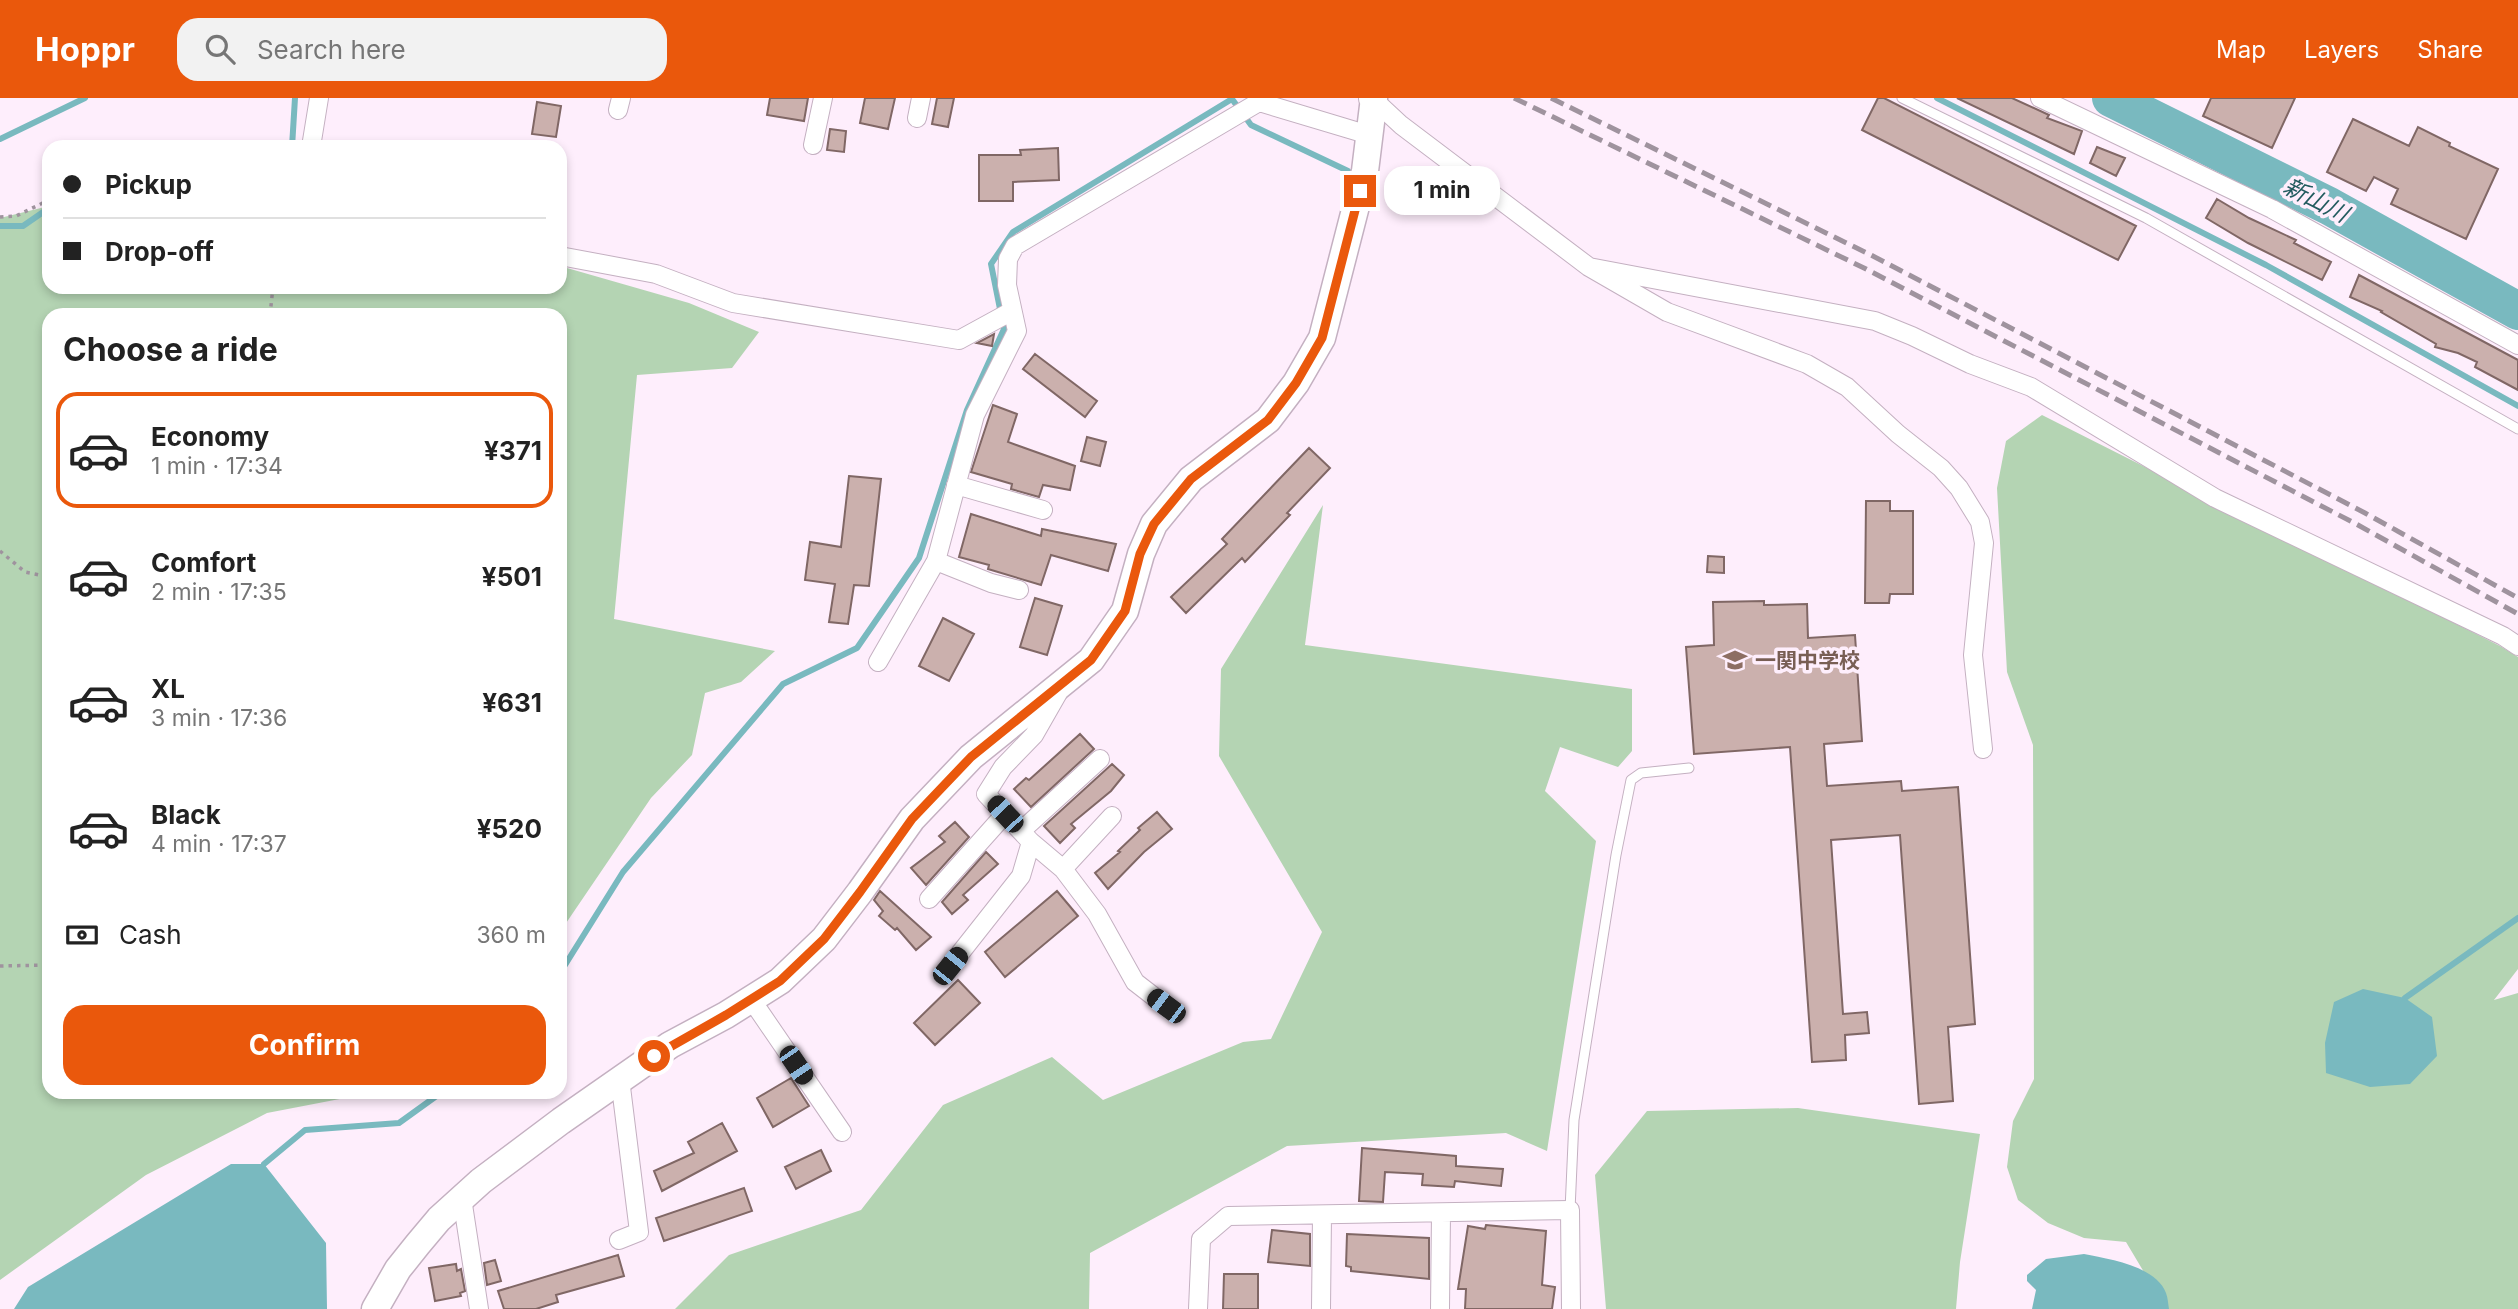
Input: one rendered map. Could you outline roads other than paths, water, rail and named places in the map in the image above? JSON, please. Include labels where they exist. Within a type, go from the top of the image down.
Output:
[{"type":"street","points":[[312,140],[319,98]]},
{"type":"street","points":[[813,145],[822,98]]},
{"type":"street","points":[[917,118],[921,98]]},
{"type":"street","points":[[2040,98],[2272,209],[2518,345]]},
{"type":"street","points":[[375,1309],[398,1269],[439,1219],[462,1198],[531,1143],[620,1079],[670,1045],[780,981],[824,939],[912,819],[971,757],[1091,660],[1125,611],[1140,554],[1154,524],[1191,479],[1268,420],[1296,383],[1322,338],[1365,171],[1370,99]]},
{"type":"street","points":[[1370,99],[1589,267],[1667,312],[1807,364],[1847,387],[1898,434],[1941,468],[1959,488],[1980,522],[1983,543],[1973,655],[1983,749]]},
{"type":"street","points":[[878,662],[936,561],[975,415],[1017,331],[1007,285],[1008,259],[1015,246],[1259,102],[1369,135]]},
{"type":"street","points":[[567,257],[656,274],[733,303],[959,340],[1012,311]]},
{"type":"street","points":[[1589,267],[1875,321],[1912,336],[1970,364],[2031,387],[2215,498],[2518,646]]},
{"type":"street","points":[[956,485],[1043,510]]},
{"type":"street","points":[[936,561],[990,583],[1019,590]]},
{"type":"street","points":[[1062,685],[1034,735],[1003,768],[986,794],[1026,836],[1063,869],[1097,914],[1135,982],[1166,1006]]},
{"type":"street","points":[[950,966],[1021,876],[1026,836],[1100,759]]},
{"type":"street","points":[[929,899],[1005,814]]},
{"type":"street","points":[[1063,869],[1112,816]]},
{"type":"street","points":[[751,999],[842,1132]]},
{"type":"street","points":[[619,1240],[639,1232],[620,1079]]},
{"type":"street","points":[[462,1198],[480,1309]]},
{"type":"street","points":[[1198,1309],[1201,1238],[1228,1216],[1570,1210],[1572,1309]]},
{"type":"street","points":[[1321,1309],[1322,1214]]},
{"type":"street","points":[[1440,1309],[1441,1214]]},
{"type":"lane","points":[[1902,98],[2146,218],[2518,429]]},
{"type":"lane","points":[[1570,1210],[1574,1120],[1616,855],[1631,780],[1641,774],[1689,768]]},
{"type":"water","points":[[2363,989],[2405,998],[2432,1017],[2437,1056],[2410,1084],[2370,1087],[2326,1073],[2325,1043],[2334,1002]]},
{"type":"water","points":[[231,1164],[264,1164],[326,1243],[327,1309],[14,1309],[28,1287]]},
{"type":"water","points":[[2084,1254],[2131,1265],[2152,1276],[2166,1293],[2169,1309],[2032,1309],[2036,1290],[2027,1281],[2027,1275],[2046,1259]]},
{"type":"waterway","points":[[0,139],[85,98]]},
{"type":"waterway","points":[[292,140],[295,98]]},
{"type":"waterway","points":[[1937,98],[2266,265],[2518,406]]},
{"type":"waterway","name":"新山川","points":[[2111,98],[2329,206],[2518,311]]},
{"type":"waterway","points":[[567,962],[623,872],[783,684],[857,648],[919,558],[967,410],[1004,329],[991,264],[1013,232],[1232,99],[1251,125],[1348,171]]},
{"type":"waterway","points":[[0,226],[23,226],[42,213]]},
{"type":"waterway","points":[[2405,998],[2518,918]]},
{"type":"waterway","points":[[264,1164],[305,1130],[399,1123],[432,1099]]},
{"type":"railway","points":[[1514,98],[1864,268],[2358,525],[2518,614]]},
{"type":"railway","points":[[1551,98],[1869,254],[2365,513],[2518,598]]},
{"type":"place","name":"一関中学校","points":[[1735,660]]}]
